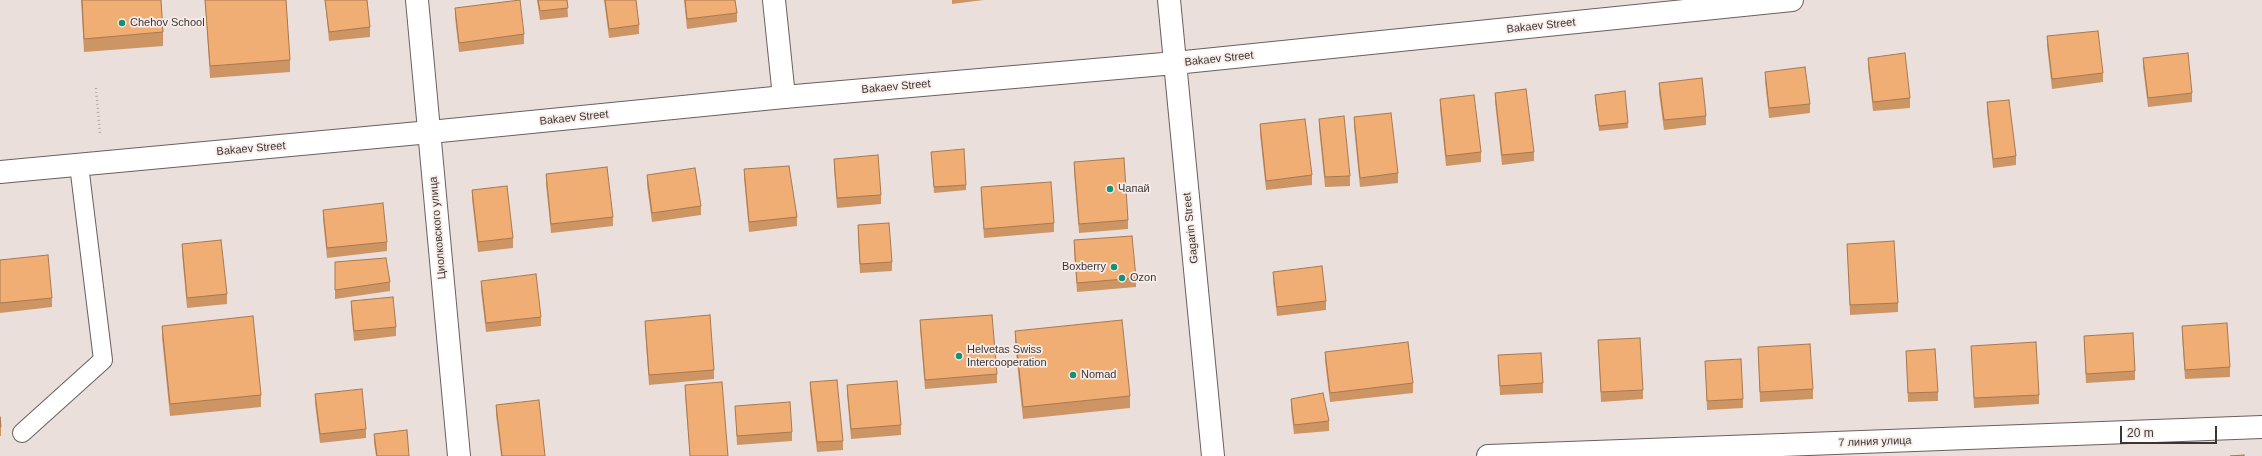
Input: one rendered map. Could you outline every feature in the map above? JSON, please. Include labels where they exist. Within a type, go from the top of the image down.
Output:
[{"type":"main road","name":"Циолковского улица","points":[[417,0],[459,456]]},
{"type":"main road","points":[[774,0],[784,97]]},
{"type":"main road","name":"Gagarin Street","points":[[1169,0],[1213,456]]},
{"type":"main road","name":"Bakaev Street","points":[[0,172],[784,97],[1175,63],[1792,0]]},
{"type":"main road","name":"7 линия улица","points":[[1488,456],[2262,427]]},
{"type":"lane","points":[[22,433],[103,360],[79,164]]},
{"type":"building","name":"Chehov School","points":[[82,0],[161,0],[163,32],[84,39]]},
{"type":"building","points":[[205,0],[286,0],[290,60],[210,66]]},
{"type":"building","points":[[325,0],[367,0],[370,27],[329,32]]},
{"type":"building","points":[[520,0],[524,34],[459,43],[455,8]]},
{"type":"building","points":[[538,0],[567,0],[568,8],[540,11]]},
{"type":"building","points":[[605,0],[636,0],[639,25],[609,29]]},
{"type":"building","points":[[685,0],[735,0],[737,13],[687,19]]},
{"type":"building","points":[[2098,31],[2103,73],[2052,79],[2047,36]]},
{"type":"building","points":[[1905,53],[1910,98],[1873,102],[1868,58]]},
{"type":"building","points":[[2188,53],[2192,93],[2148,98],[2143,58]]},
{"type":"building","points":[[1805,67],[1810,104],[1769,108],[1765,72]]},
{"type":"building","points":[[1702,78],[1706,116],[1664,120],[1659,83]]},
{"type":"building","points":[[1526,89],[1534,152],[1502,155],[1495,93]]},
{"type":"building","points":[[1625,91],[1628,123],[1599,126],[1595,95]]},
{"type":"building","points":[[1474,95],[1481,152],[1446,156],[1440,99]]},
{"type":"building","points":[[2009,100],[2016,156],[1993,159],[1987,102]]},
{"type":"building","points":[[1391,113],[1398,173],[1360,178],[1354,117]]},
{"type":"building","points":[[1344,116],[1350,176],[1325,177],[1319,119]]},
{"type":"building","points":[[1305,119],[1312,175],[1266,181],[1260,124]]},
{"type":"building","points":[[964,149],[966,185],[934,187],[931,152]]},
{"type":"building","points":[[878,155],[881,195],[837,198],[834,159]]},
{"type":"building","points":[[1124,158],[1128,220],[1079,224],[1074,162]]},
{"type":"building","points":[[789,166],[797,217],[749,222],[744,169]]},
{"type":"building","points":[[607,167],[613,217],[551,224],[546,174]]},
{"type":"building","points":[[695,168],[701,206],[652,213],[647,175]]},
{"type":"building","points":[[1051,182],[1054,223],[984,229],[981,187]]},
{"type":"building","points":[[507,186],[513,238],[478,242],[472,190]]},
{"type":"building","points":[[383,203],[387,242],[327,248],[323,210]]},
{"type":"building","points":[[889,223],[892,262],[860,264],[858,225]]},
{"type":"building","points":[[1132,236],[1136,278],[1077,283],[1074,240]]},
{"type":"building","points":[[221,240],[227,294],[187,298],[182,244]]},
{"type":"building","points":[[1894,241],[1898,303],[1850,305],[1847,244]]},
{"type":"building","points":[[48,255],[52,298],[0,303],[0,260]]},
{"type":"building","points":[[386,258],[390,282],[335,290],[335,262]]},
{"type":"building","points":[[1322,266],[1326,301],[1277,307],[1273,272]]},
{"type":"building","points":[[536,274],[541,317],[486,323],[481,281]]},
{"type":"building","points":[[393,297],[396,327],[354,331],[351,301]]},
{"type":"building","points":[[710,315],[714,370],[649,375],[645,321]]},
{"type":"building","name":"Helvetas Swiss Intercooperation","points":[[992,315],[997,374],[925,380],[920,320]]},
{"type":"building","points":[[253,316],[261,395],[170,404],[162,326]]},
{"type":"building","name":"Nomad","points":[[1122,320],[1130,396],[1023,407],[1015,331]]},
{"type":"building","points":[[2227,323],[2230,367],[2185,370],[2182,326]]},
{"type":"building","points":[[2133,333],[2135,371],[2086,374],[2084,336]]},
{"type":"building","points":[[1640,338],[1643,390],[1601,392],[1598,340]]},
{"type":"building","points":[[1408,342],[1413,383],[1330,393],[1325,352]]},
{"type":"building","points":[[2036,342],[2039,395],[1974,398],[1971,346]]},
{"type":"building","points":[[1810,344],[1813,389],[1760,392],[1758,347]]},
{"type":"building","points":[[1935,349],[1938,392],[1908,393],[1906,351]]},
{"type":"building","points":[[1541,353],[1543,383],[1500,386],[1498,355]]},
{"type":"building","points":[[1741,359],[1743,399],[1707,401],[1705,361]]},
{"type":"building","points":[[837,380],[843,441],[817,442],[810,382]]},
{"type":"building","points":[[897,381],[901,425],[851,429],[847,385]]},
{"type":"building","points":[[722,382],[728,456],[690,456],[685,385]]},
{"type":"building","points":[[362,389],[366,429],[320,434],[315,394]]},
{"type":"building","points":[[1323,393],[1329,421],[1294,425],[1291,399]]},
{"type":"building","points":[[539,400],[545,456],[502,456],[496,405]]},
{"type":"building","points":[[790,402],[792,432],[737,436],[735,406]]},
{"type":"building","points":[[407,430],[409,456],[377,456],[374,434]]},
{"type":"place","name":"Chehov School","points":[[122,23]]},
{"type":"place","name":"Чапай","points":[[1110,189]]},
{"type":"place","name":"Boxberry","points":[[1114,267]]},
{"type":"place","name":"Ozon","points":[[1122,278]]},
{"type":"place","name":"Helvetas Swiss Intercooperation","points":[[959,356]]},
{"type":"place","name":"Nomad","points":[[1073,375]]}]
